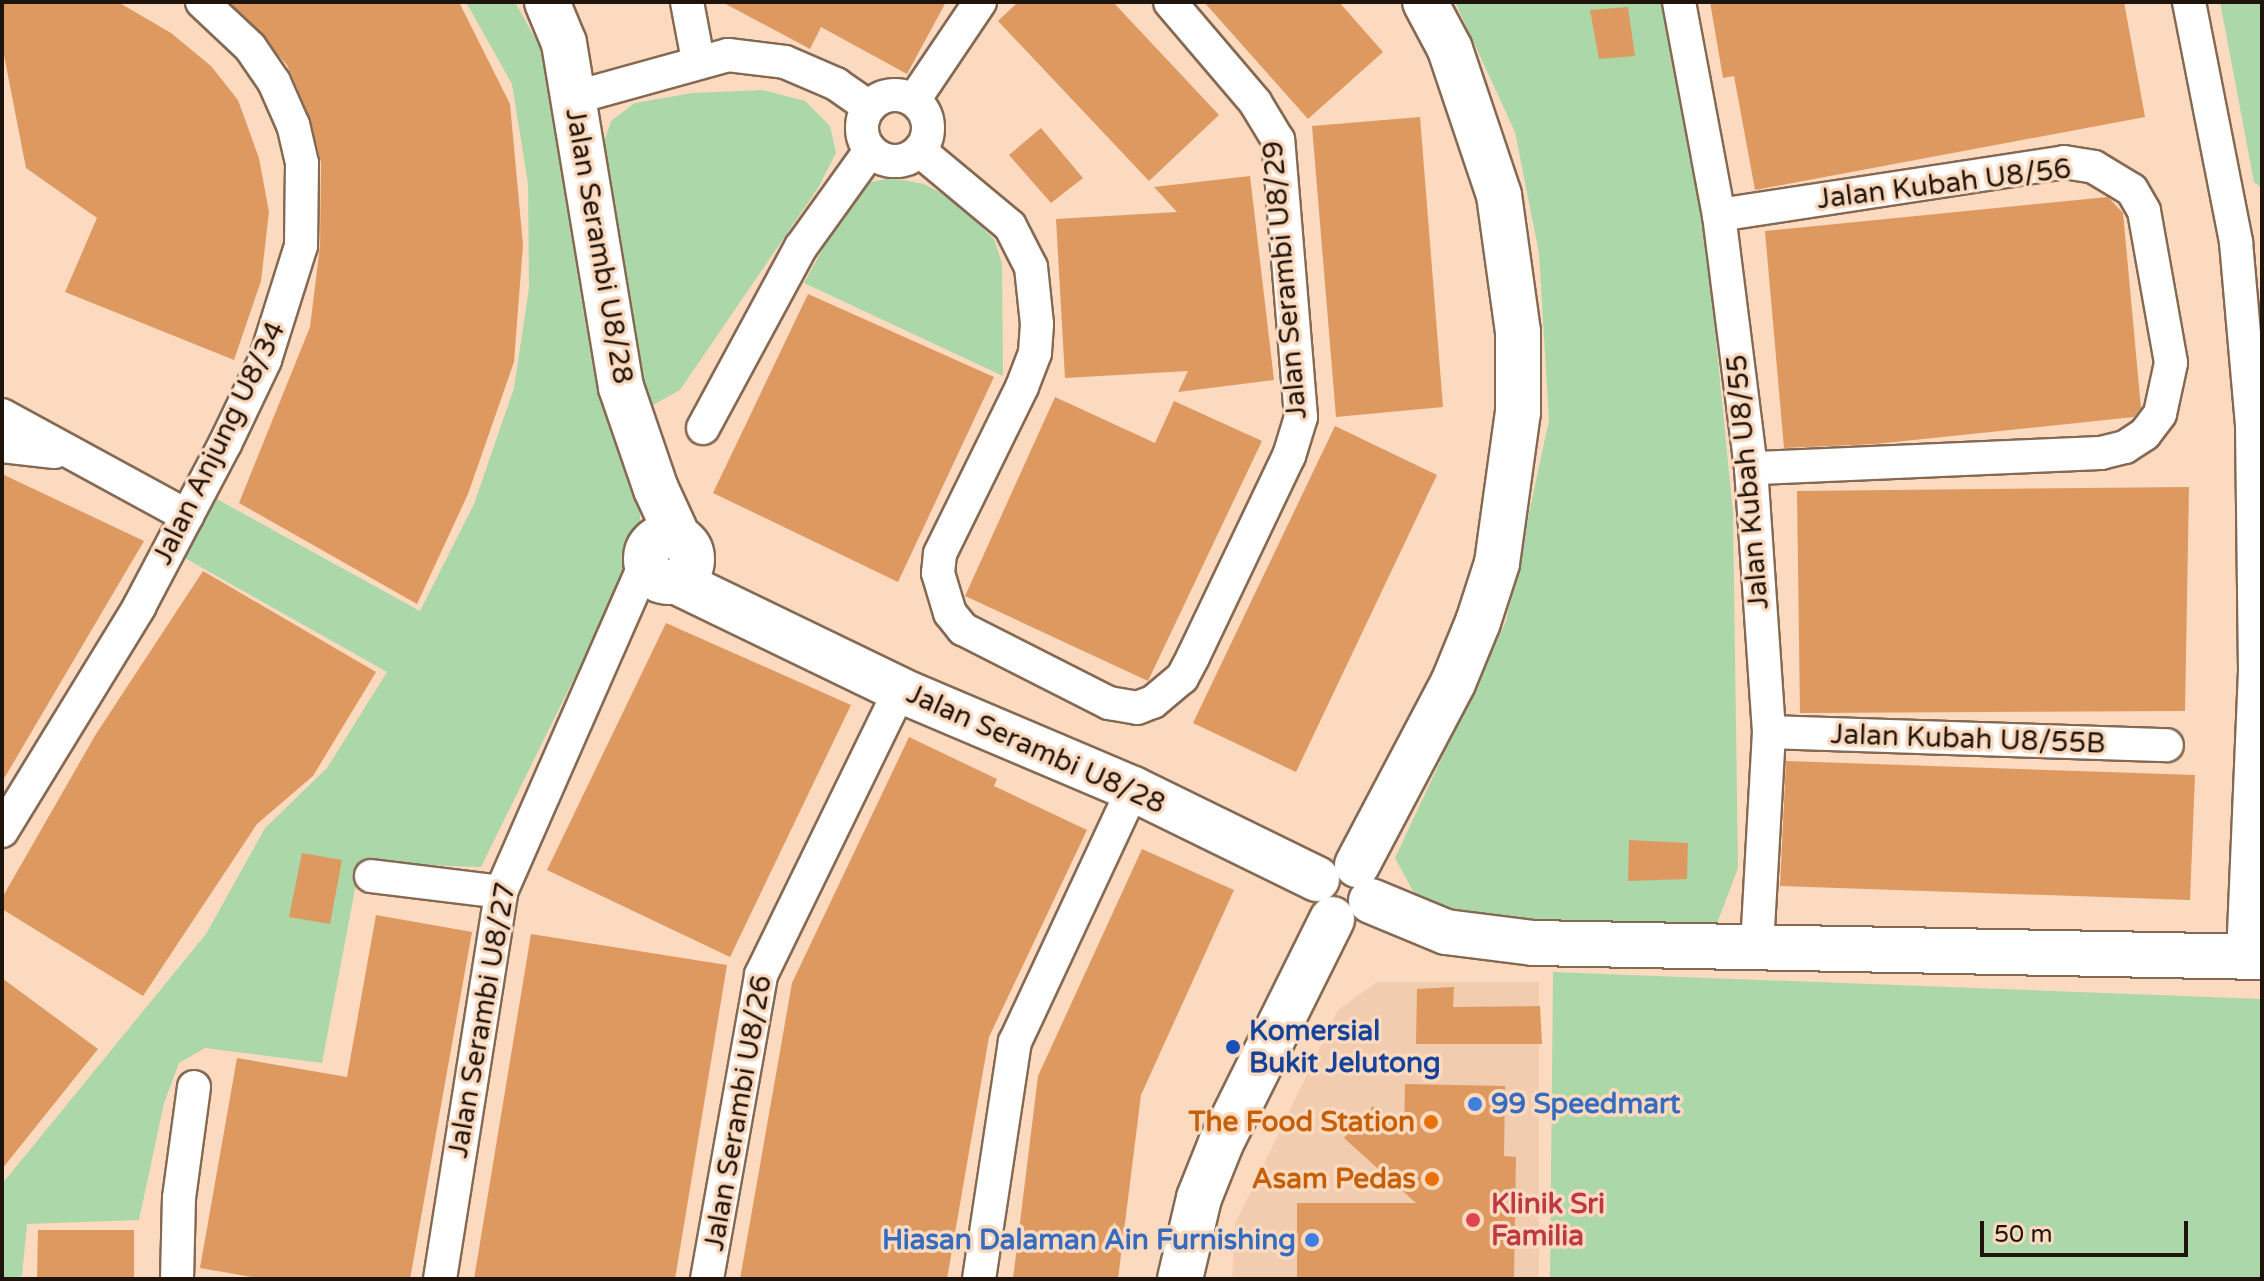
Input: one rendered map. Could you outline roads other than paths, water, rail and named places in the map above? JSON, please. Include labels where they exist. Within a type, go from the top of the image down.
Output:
[{"type":"street","name":"Jalan Anjung U8/34","points":[[2,831],[139,607],[187,516],[265,360],[301,246],[302,163],[274,82],[250,47],[202,2]]},
{"type":"street","name":"Jalan Serambi U8/28","points":[[547,2],[564,43],[621,387],[656,489],[669,561],[754,621],[900,690],[1133,789],[1344,891],[1411,920],[1479,938],[1757,950],[2252,956]]},
{"type":"street","points":[[687,2],[698,60]]},
{"type":"street","points":[[914,100],[980,2]]},
{"type":"street","name":"Jalan Serambi U8/29","points":[[920,151],[1016,235],[1031,267],[1037,324],[1035,353],[1022,387],[940,554],[938,573],[950,613],[963,629],[1109,703],[1137,708],[1153,702],[1182,678],[1193,657],[1289,456],[1301,417],[1278,140],[1255,102],[1170,2]]},
{"type":"street","points":[[1180,1279],[1199,1198],[1221,1143],[1344,891],[1453,683],[1478,622],[1500,549],[1518,412],[1518,332],[1499,195],[1450,49],[1425,2]]},
{"type":"street","points":[[2189,2],[2249,240],[2258,510],[2252,956]]},
{"type":"street","name":"Jalan Kubah U8/55","points":[[1680,11],[1719,215],[1751,468],[1769,732],[1757,950]]},
{"type":"street","points":[[573,98],[698,60],[743,56],[785,62],[836,84],[869,107]]},
{"type":"street","points":[[870,151],[862,124],[869,107],[885,96],[914,100]]},
{"type":"street","points":[[870,151],[900,161],[920,151],[929,124],[914,100]]},
{"type":"street","points":[[703,428],[801,247],[870,151]]},
{"type":"street","name":"Jalan Kubah U8/56","points":[[1719,215],[2064,162],[2094,167],[2132,190],[2144,211],[2171,363],[2160,414],[2145,434],[2125,447],[2101,453],[1751,468]]},
{"type":"street","points":[[2,415],[187,516]]},
{"type":"street","points":[[2,446],[73,456]]},
{"type":"street","name":"Jalan Serambi U8/27","points":[[440,1279],[501,892],[614,638],[669,561]]},
{"type":"street","name":"Jalan Serambi U8/26","points":[[707,1279],[761,975],[900,690]]},
{"type":"street","name":"Jalan Kubah U8/55B","points":[[1769,732],[2167,745]]},
{"type":"street","points":[[979,1279],[1015,1042],[1133,789]]},
{"type":"street","points":[[371,876],[501,892]]},
{"type":"street","points":[[177,1279],[179,1198],[194,1087]]},
{"type":"place","name":"Komersial Bukit Jelutong","points":[[1233,1047]]},
{"type":"place","name":"99 Speedmart","points":[[1475,1104]]},
{"type":"place","name":"The Food Station","points":[[1431,1122]]},
{"type":"place","name":"Asam Pedas","points":[[1432,1179]]},
{"type":"place","name":"Klinik Sri Familia","points":[[1473,1220]]},
{"type":"place","name":"Hiasan Dalaman Ain Furnishing","points":[[1312,1240]]}]
